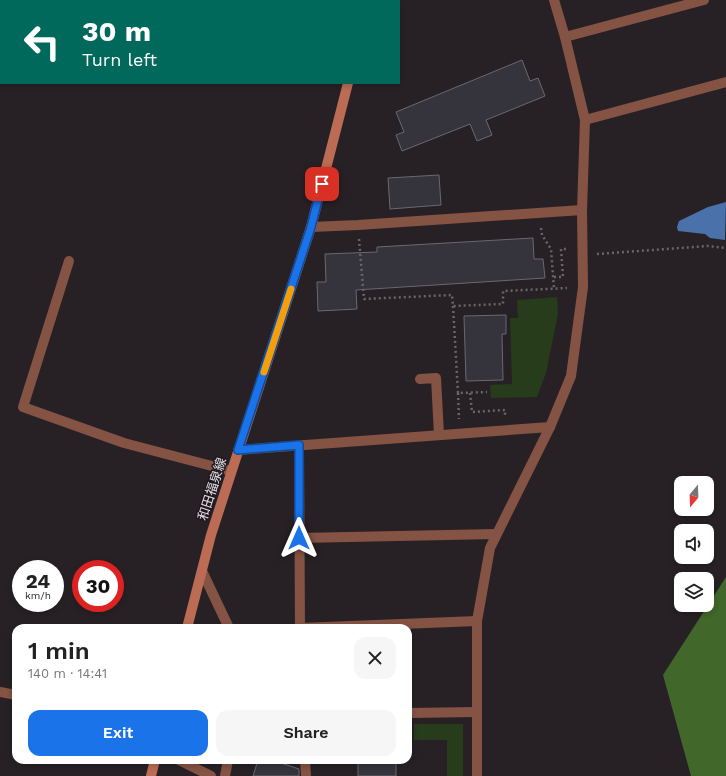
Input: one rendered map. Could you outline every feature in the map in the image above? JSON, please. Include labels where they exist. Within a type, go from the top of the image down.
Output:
[{"type":"main road","name":"和田福泉線","points":[[188,624],[211,536],[231,470],[311,227],[348,84]]},
{"type":"main road","points":[[151,776],[153,764]]},
{"type":"street","points":[[477,776],[477,621],[490,548],[550,427],[571,376],[584,287],[582,210],[585,120],[565,37],[554,0]]},
{"type":"street","points":[[565,37],[704,0]]},
{"type":"street","points":[[585,120],[726,82]]},
{"type":"street","points":[[311,227],[582,210]]},
{"type":"street","points":[[69,261],[23,407],[124,443],[231,470]]},
{"type":"street","points":[[420,380],[436,378],[439,435]]},
{"type":"street","points":[[238,450],[550,427]]},
{"type":"street","points":[[299,445],[300,624]]},
{"type":"street","points":[[299,538],[496,534]]},
{"type":"street","points":[[202,571],[227,624]]},
{"type":"street","points":[[401,624],[477,621]]},
{"type":"street","points":[[0,692],[12,694]]},
{"type":"street","points":[[412,713],[477,712]]},
{"type":"street","points":[[187,764],[211,776]]},
{"type":"street","points":[[226,776],[228,764]]},
{"type":"street","points":[[305,764],[306,776]]},
{"type":"path","points":[[540,213],[542,234],[551,248],[554,289]]},
{"type":"path","points":[[358,225],[364,299],[452,295],[459,418]]},
{"type":"path","points":[[583,254],[708,246],[726,248]]},
{"type":"path","points":[[453,306],[503,304],[503,291],[570,288]]},
{"type":"path","points":[[458,393],[487,392]]},
{"type":"path","points":[[470,393],[472,412],[504,410],[505,418]]},
{"type":"green space","points":[[557,297],[558,314],[546,373],[537,397],[491,398],[490,385],[512,384],[510,318],[518,318],[517,300]]},
{"type":"green space","points":[[726,577],[726,776],[691,776],[663,675],[704,612],[714,612],[714,596]]},
{"type":"green space","points":[[414,724],[463,724],[463,776],[447,776],[447,740],[414,740]]},
{"type":"water","points":[[726,202],[725,240],[710,238],[705,234],[678,231],[677,227],[679,221],[708,207]]},
{"type":"building","points":[[522,60],[530,81],[538,78],[545,96],[486,120],[492,135],[477,141],[470,124],[402,151],[396,135],[404,132],[396,112]]},
{"type":"building","points":[[439,175],[441,205],[390,209],[388,178]]},
{"type":"building","points":[[533,238],[534,259],[543,259],[545,278],[356,290],[357,309],[318,311],[317,282],[326,282],[325,254],[377,252],[377,247]]},
{"type":"building","points":[[506,315],[506,334],[502,334],[503,380],[466,381],[464,316]]},
{"type":"building","points":[[257,764],[284,764],[299,769],[299,776],[253,776]]},
{"type":"building","points":[[358,764],[396,764],[396,776],[358,776]]},
{"type":"slow traffic","points":[[264,372],[291,289]]},
{"type":"route","points":[[299,538],[299,445],[238,450],[311,227],[322,184]]}]
